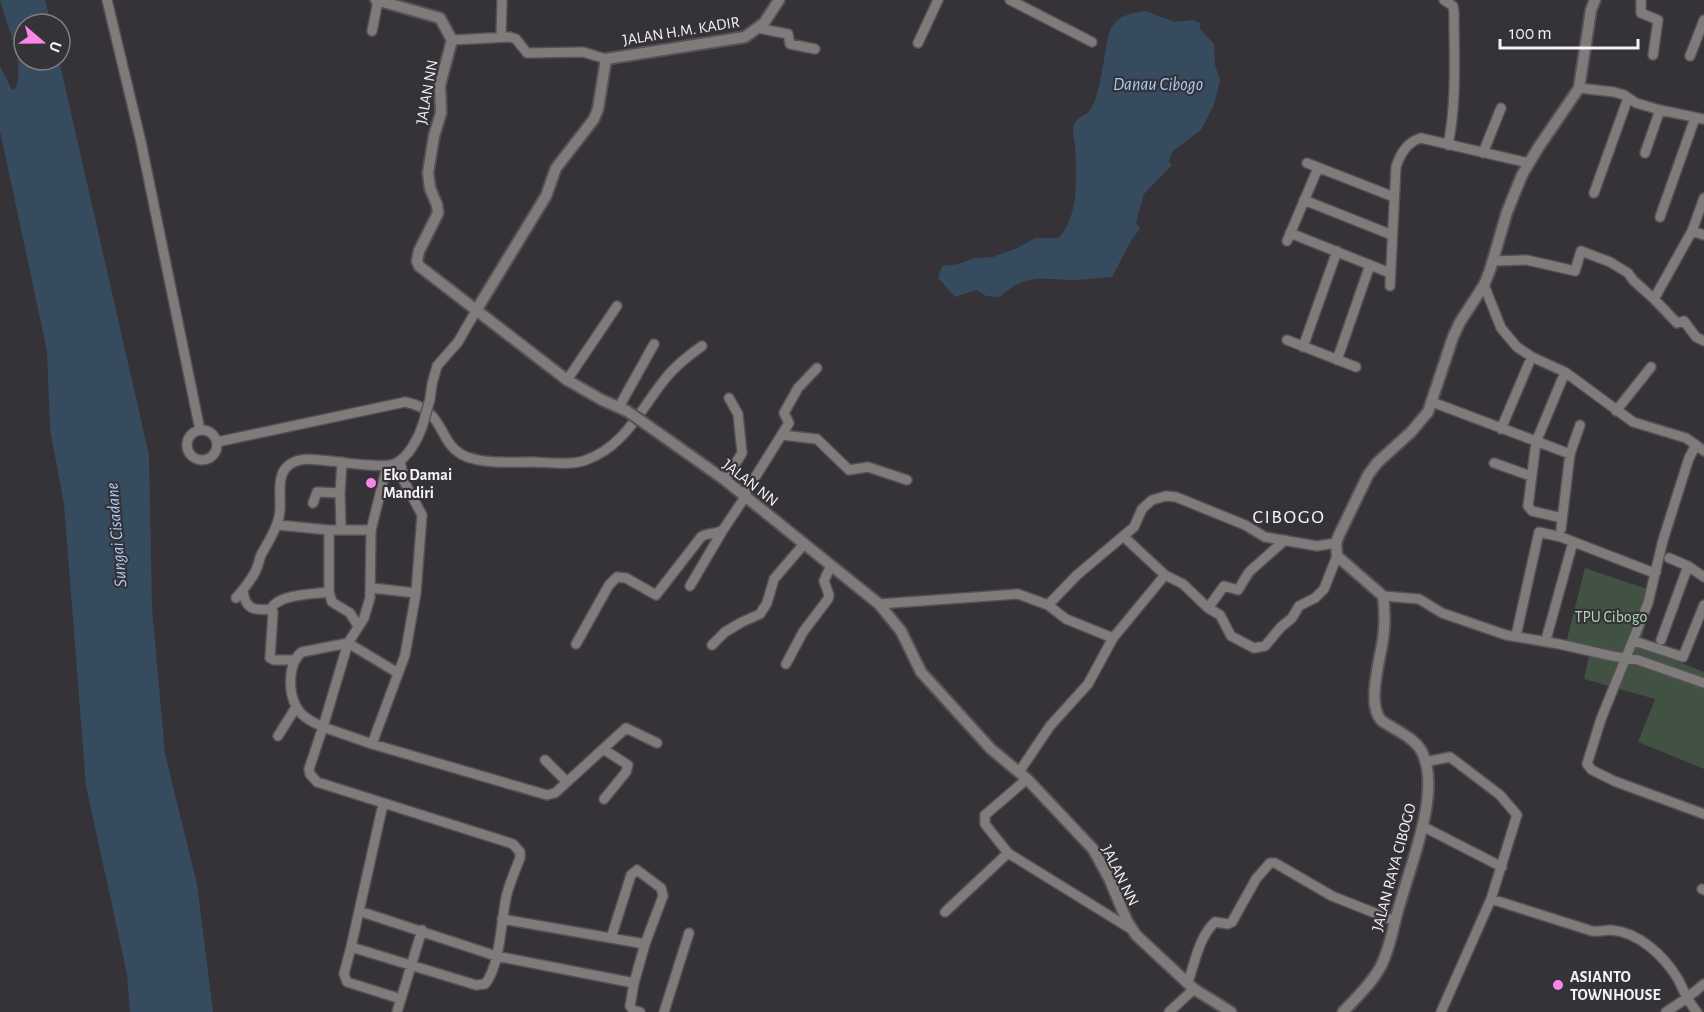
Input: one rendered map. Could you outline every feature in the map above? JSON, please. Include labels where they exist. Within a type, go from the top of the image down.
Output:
[{"type":"street","points":[[107,0],[141,142],[200,430]]},
{"type":"street","points":[[372,30],[377,0]]},
{"type":"street","name":"JALAN NN","points":[[377,0],[440,18],[452,40],[440,85],[441,113],[434,136],[428,173],[438,213],[419,252],[417,261],[423,271],[477,309],[567,380],[623,409],[725,480],[879,604],[901,631],[921,672],[991,749],[1023,775],[1093,849],[1109,878],[1132,930],[1191,985],[1231,1012]]},
{"type":"street","points":[[501,36],[502,0]]},
{"type":"street","name":"JALAN H.M. KADIR","points":[[477,309],[546,196],[556,168],[594,119],[598,109],[606,59],[745,37],[769,17],[779,0]]},
{"type":"street","points":[[918,43],[938,0]]},
{"type":"street","points":[[1010,0],[1092,42]]},
{"type":"street","points":[[1444,0],[1453,6],[1454,12],[1454,96],[1448,145]]},
{"type":"street","points":[[1123,536],[1165,575],[1183,584],[1208,608],[1220,615],[1231,636],[1254,648],[1264,646],[1292,618],[1299,606],[1316,598],[1324,589],[1337,556],[1336,543],[1368,475],[1377,463],[1422,421],[1432,402],[1460,322],[1484,285],[1507,212],[1529,163],[1579,88],[1591,10],[1595,0]]},
{"type":"street","points":[[1641,0],[1641,13],[1658,20],[1653,55]]},
{"type":"street","points":[[1690,56],[1704,20]]},
{"type":"street","points":[[758,28],[788,34],[789,44],[815,50]]},
{"type":"street","points":[[452,40],[501,36],[516,39],[527,53],[583,52],[606,59]]},
{"type":"street","points":[[1579,88],[1614,92],[1636,103],[1699,118],[1660,217]]},
{"type":"street","points":[[1594,193],[1628,98]]},
{"type":"street","points":[[1484,153],[1501,108]]},
{"type":"street","points":[[1646,153],[1660,110]]},
{"type":"street","points":[[1390,286],[1396,167],[1401,154],[1410,144],[1421,138],[1529,163]]},
{"type":"street","points":[[1307,163],[1394,197]]},
{"type":"street","points":[[1318,168],[1288,237],[1337,251],[1390,273]]},
{"type":"street","points":[[1654,298],[1692,231],[1704,198]]},
{"type":"street","points":[[1304,200],[1392,235]]},
{"type":"street","points":[[1692,231],[1704,235]]},
{"type":"street","points":[[1303,346],[1337,251]]},
{"type":"street","points":[[1493,261],[1527,260],[1575,271],[1581,251],[1610,262],[1628,273],[1677,322],[1684,321],[1696,337],[1704,341]]},
{"type":"street","points":[[1337,360],[1370,265]]},
{"type":"street","points":[[1484,285],[1501,328],[1510,341],[1532,357],[1565,372],[1633,423],[1679,436],[1700,448],[1689,458],[1683,473],[1648,603],[1601,719],[1587,764],[1592,770],[1614,780],[1704,814]]},
{"type":"street","points":[[567,380],[617,306]]},
{"type":"street","points":[[236,598],[255,572],[260,557],[278,525],[281,504],[280,481],[286,467],[298,460],[309,459],[387,465],[400,460],[420,433],[437,366],[458,342],[477,309]]},
{"type":"street","points":[[1287,340],[1356,367]]},
{"type":"street","points":[[623,409],[654,344]]},
{"type":"street","points":[[218,442],[405,402],[424,408],[434,417],[454,449],[466,456],[483,461],[569,463],[584,461],[618,442],[676,367],[702,346]]},
{"type":"street","points":[[1501,429],[1529,363]]},
{"type":"street","points":[[1616,411],[1651,367]]},
{"type":"street","points":[[690,586],[789,423],[784,413],[798,388],[817,368]]},
{"type":"street","points":[[1562,518],[1530,510],[1528,506],[1536,442],[1563,377]]},
{"type":"street","points":[[725,480],[742,453],[738,414],[729,398]]},
{"type":"street","points":[[1432,402],[1569,454]]},
{"type":"street","points":[[1561,529],[1569,454],[1580,424]]},
{"type":"street","points":[[200,430],[211,432],[218,442],[217,450],[205,461],[197,460],[190,455],[187,448],[192,433],[200,430]]},
{"type":"street","points":[[782,435],[817,439],[849,470],[868,467],[907,480]]},
{"type":"street","points":[[372,744],[406,648],[416,593],[422,515],[404,481],[400,460]]},
{"type":"street","points":[[341,530],[339,493],[342,462]]},
{"type":"street","points":[[1494,463],[1531,476]]},
{"type":"street","points":[[351,947],[482,986],[490,978],[507,896],[520,858],[520,852],[513,844],[317,782],[313,779],[309,769],[348,643],[364,618],[368,606],[372,588],[371,531],[387,465]]},
{"type":"street","points":[[313,503],[317,492],[339,493]]},
{"type":"street","points":[[1048,605],[1077,575],[1134,527],[1142,509],[1152,500],[1166,496],[1176,497],[1245,525],[1265,537],[1317,546],[1336,543]]},
{"type":"street","points":[[278,525],[371,531]]},
{"type":"street","points":[[329,530],[329,592],[332,602],[350,613],[357,626]]},
{"type":"street","points":[[576,644],[609,585],[616,577],[626,578],[656,595],[704,534],[719,533],[723,530]]},
{"type":"street","points":[[1517,631],[1539,532],[1656,572]]},
{"type":"street","points":[[1208,608],[1224,586],[1238,590],[1249,572],[1285,540]]},
{"type":"street","points":[[1547,636],[1573,542]]},
{"type":"street","points":[[712,645],[732,627],[760,615],[767,603],[774,579],[804,544]]},
{"type":"street","points":[[1337,556],[1383,596],[1422,600],[1442,613],[1506,635],[1638,660],[1704,682]]},
{"type":"street","points":[[1669,558],[1688,566],[1704,577]]},
{"type":"street","points":[[786,664],[803,632],[828,598],[824,581],[831,565]]},
{"type":"street","points":[[1661,640],[1688,566]]},
{"type":"street","points":[[1132,930],[1008,853],[985,824],[985,814],[1023,775],[1050,726],[1088,684],[1113,639],[1165,575]]},
{"type":"street","points":[[372,588],[416,593]]},
{"type":"street","points":[[243,590],[244,600],[252,609],[271,609]]},
{"type":"street","points":[[271,609],[276,602],[289,597],[329,592]]},
{"type":"street","points":[[879,604],[1018,594],[1048,605],[1066,620],[1113,639]]},
{"type":"street","points":[[1383,596],[1383,637],[1375,692],[1377,717],[1417,745],[1425,762],[1450,757],[1500,795],[1517,815],[1491,899],[1441,1012]]},
{"type":"street","points":[[1634,641],[1683,657],[1704,605]]},
{"type":"street","points":[[271,609],[273,612],[270,658],[294,660]]},
{"type":"street","points":[[398,673],[348,643],[302,652],[294,660],[291,678],[296,706],[305,716],[323,727],[372,744],[547,795],[555,793],[626,728],[657,743]]},
{"type":"street","points":[[278,736],[296,706]]},
{"type":"street","points":[[603,750],[628,765],[626,772],[604,799]]},
{"type":"street","points":[[545,760],[567,782]]},
{"type":"street","name":"JALAN RAYA CIBOGO","points":[[1343,1012],[1380,968],[1422,826],[1427,803],[1425,762]]},
{"type":"street","points":[[383,804],[344,974],[347,982],[401,999]]},
{"type":"street","points":[[1422,826],[1502,867]]},
{"type":"street","points":[[945,912],[1008,853]]},
{"type":"street","points":[[1169,1012],[1191,985],[1202,941],[1210,928],[1215,922],[1228,924],[1232,922],[1256,879],[1270,863],[1275,863],[1332,896],[1395,921]]},
{"type":"street","points":[[611,938],[632,875],[637,870],[661,888],[663,896],[645,944],[634,983],[630,1006],[640,1012]]},
{"type":"street","points":[[1491,899],[1592,931],[1609,930],[1623,933],[1647,944],[1677,978],[1697,1012]]},
{"type":"street","points":[[359,911],[496,956],[634,983]]},
{"type":"street","points":[[502,919],[645,944]]},
{"type":"street","points":[[397,1012],[422,930]]},
{"type":"street","points":[[664,1012],[689,933]]},
{"type":"street","points":[[1666,1012],[1704,984]]},
{"type":"green space","name":"TPU Cibogo","points":[[1585,568],[1656,592],[1639,646],[1704,672],[1704,769],[1638,742],[1655,699],[1584,679],[1591,647],[1566,643]]},
{"type":"water","points":[[0,0],[45,0],[48,12],[12,12],[12,37]]},
{"type":"water","name":"Danau Cibogo","points":[[1145,11],[1175,22],[1192,20],[1200,23],[1200,29],[1214,44],[1215,65],[1220,80],[1214,105],[1201,130],[1172,152],[1169,162],[1172,165],[1144,194],[1136,222],[1140,229],[1132,239],[1112,277],[1079,280],[1036,279],[1018,284],[1000,297],[986,296],[976,290],[955,297],[938,278],[942,266],[959,264],[974,258],[993,257],[1035,238],[1058,238],[1065,230],[1070,220],[1075,195],[1074,124],[1089,112],[1094,102],[1112,27],[1124,16]]},
{"type":"water","name":"Sungai Cisadane","points":[[0,66],[12,90],[16,88],[18,72],[62,72],[149,455],[152,608],[165,754],[197,884],[213,1012],[130,1012],[127,974],[86,786],[64,504],[50,429],[47,351],[0,131]]},
{"type":"place","name":"Eko Damai Mandiri","points":[[371,483]]},
{"type":"place","name":"ASIANTO TOWNHOUSE","points":[[1558,985]]},
{"type":"district","name":"CIBOGO","points":[[1289,516]]}]
